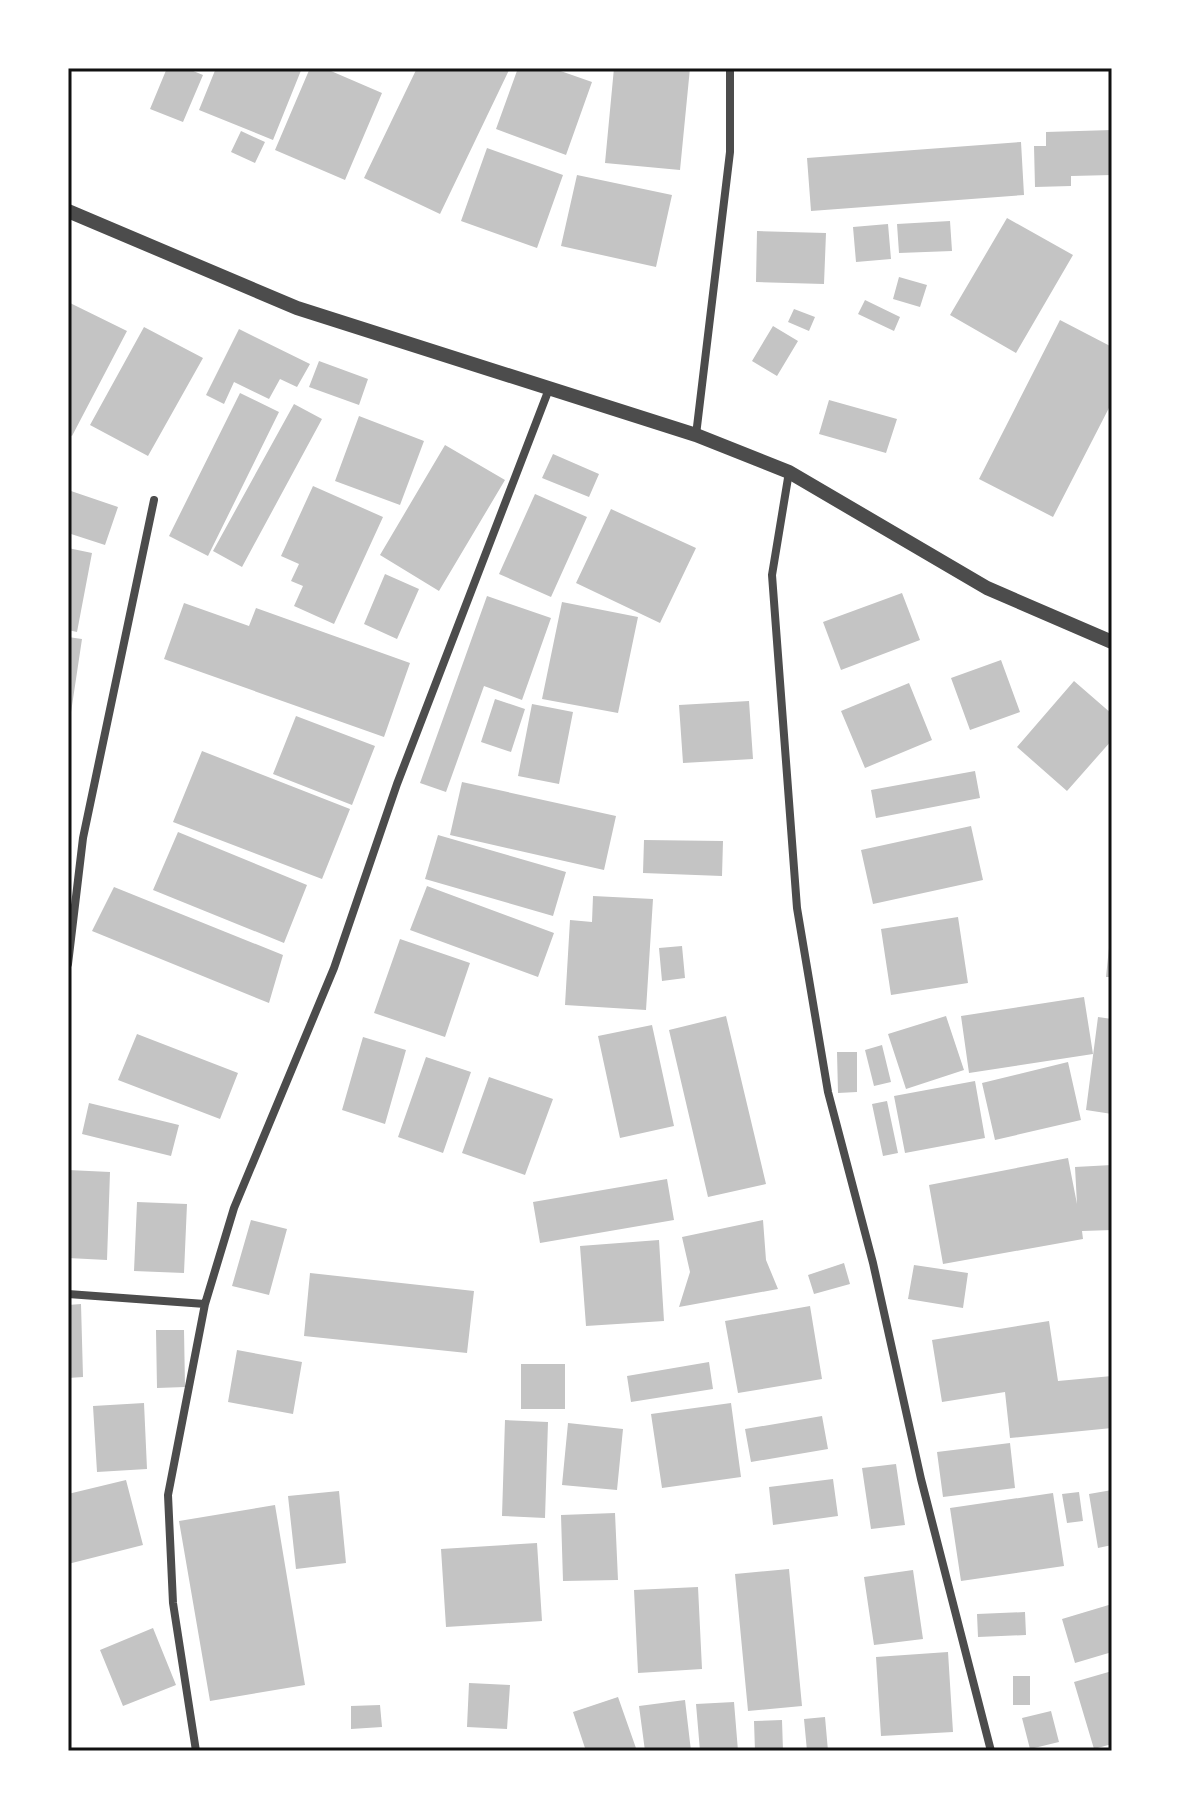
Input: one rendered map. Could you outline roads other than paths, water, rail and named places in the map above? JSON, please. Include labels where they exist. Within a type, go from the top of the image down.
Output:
[{"type":"street","points":[[696,435],[730,152],[730,68]]},
{"type":"street","points":[[68,211],[297,308],[696,435],[789,472],[987,588],[1112,642]]},
{"type":"street","points":[[196,1751],[173,1603],[168,1495],[205,1304],[234,1208],[334,968],[397,784],[549,389]]},
{"type":"street","points":[[789,472],[772,575],[797,908],[828,1092],[873,1263],[921,1479],[991,1751]]},
{"type":"street","points":[[68,964],[83,838],[154,500]]},
{"type":"street","points":[[68,1294],[205,1304]]}]
